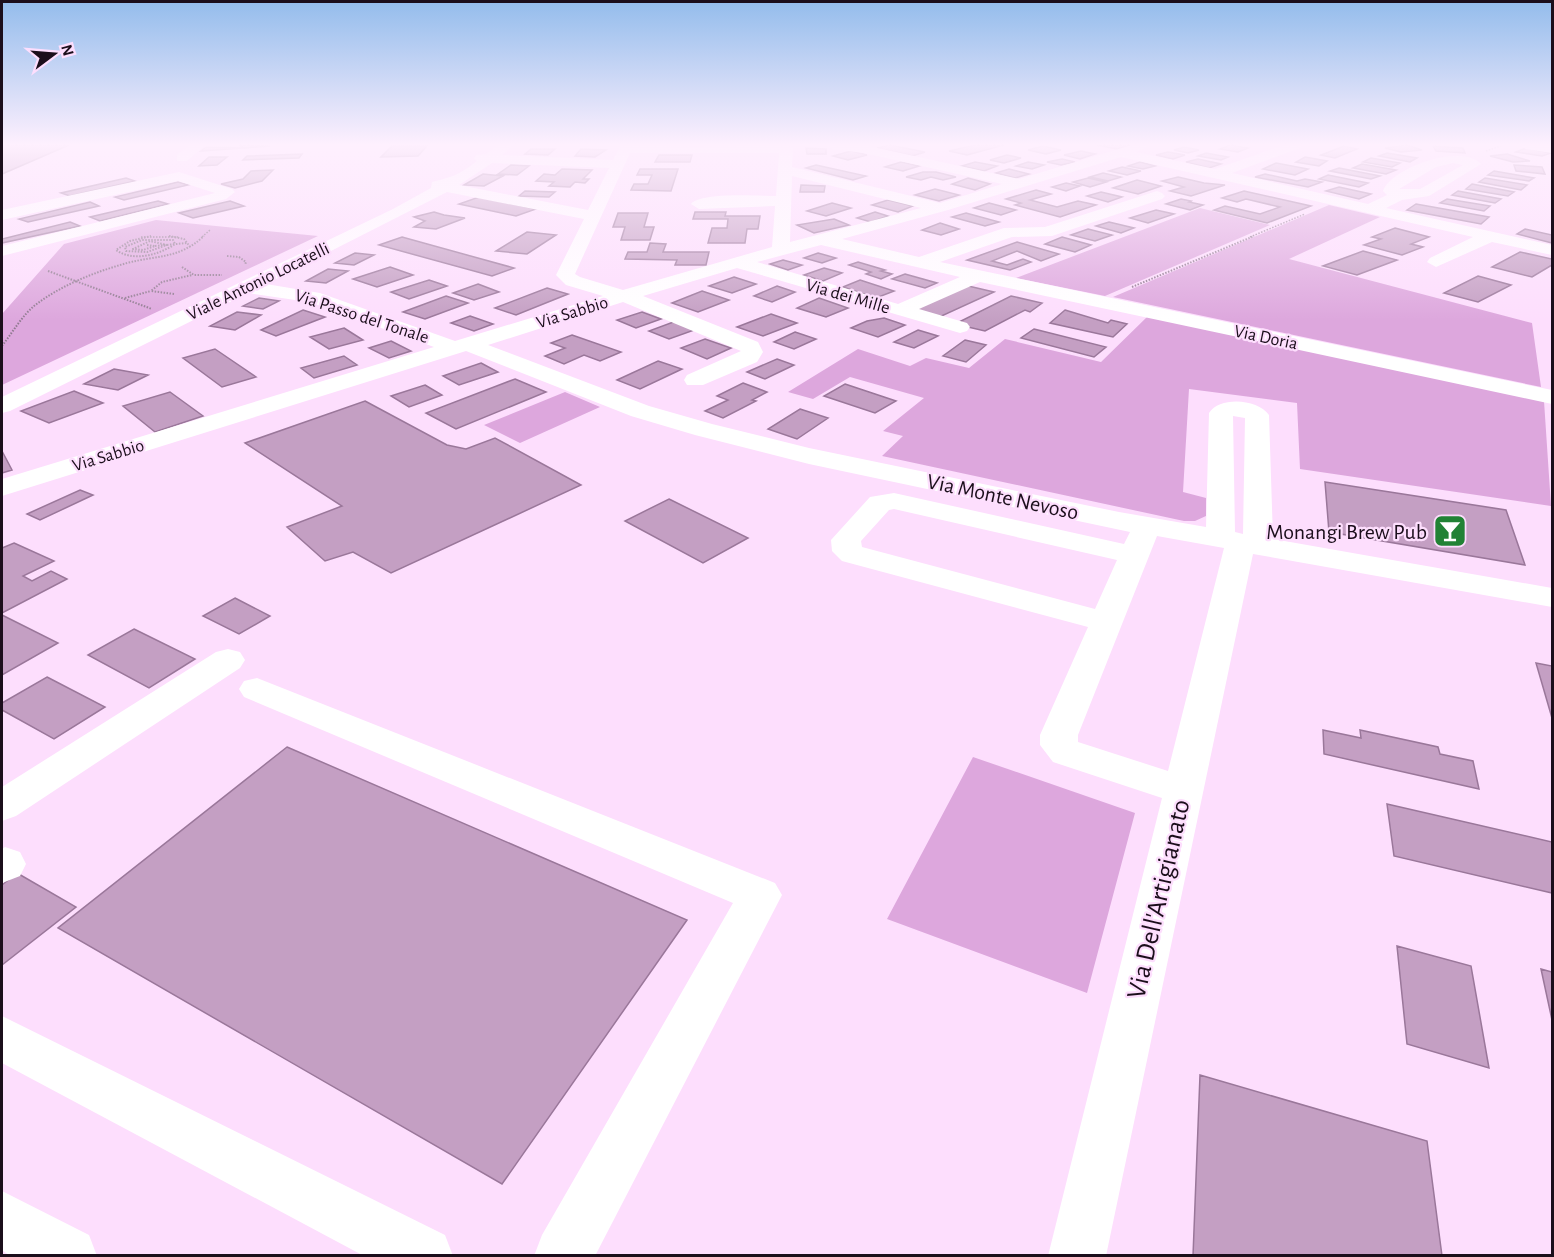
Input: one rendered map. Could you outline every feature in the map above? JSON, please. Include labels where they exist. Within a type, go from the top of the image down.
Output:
[{"type":"street","points":[[33,204],[40,206]]},
{"type":"street","points":[[2,215],[47,204]]},
{"type":"street","points":[[2,251],[186,204]]},
{"type":"street","name":"Viale Antonio Locatelli","points":[[2,397],[238,278],[403,204]]},
{"type":"street","points":[[532,204],[594,216]]},
{"type":"street","points":[[554,208],[556,204]]},
{"type":"street","points":[[600,204],[565,275],[750,347],[752,352],[749,357],[695,380]]},
{"type":"street","points":[[781,251],[783,204]]},
{"type":"street","points":[[928,204],[942,207]]},
{"type":"street","name":"Via Sabbio","points":[[2,488],[623,296],[737,262],[953,204]]},
{"type":"street","points":[[918,263],[1014,231],[1046,232],[1133,204]]},
{"type":"street","points":[[1347,204],[1552,249]]},
{"type":"street","points":[[1371,209],[1383,204]]},
{"type":"street","name":"Via Doria","points":[[781,230],[918,263],[1098,302],[1552,397]]},
{"type":"street","points":[[1436,262],[1490,236]]},
{"type":"street","name":"Via dei Mille","points":[[737,262],[960,327]]},
{"type":"street","points":[[900,310],[979,276]]},
{"type":"street","name":"Viale Antonio Locatelli","points":[[2,406],[238,278]]},
{"type":"street","name":"Via Passo del Tonale","points":[[238,278],[313,297],[459,346]]},
{"type":"street","name":"Via Monte Nevoso","points":[[459,346],[640,411],[697,428],[1140,541],[1239,543],[1552,597]]},
{"type":"street","points":[[1106,622],[853,555],[847,551],[846,540],[880,503],[894,501],[1140,541],[1059,735],[1059,745],[1066,753],[1183,790]]},
{"type":"street","name":"Via Dell'Artigianato","points":[[1077,1256],[1239,543]]},
{"type":"street","points":[[2,806],[242,675],[760,895],[563,1256]]},
{"type":"street","points":[[2,1038],[424,1256]]},
{"type":"street","points":[[2,1219],[68,1256]]},
{"type":"path","points":[[1098,302],[1329,204]]},
{"type":"path","points":[[2,346],[33,307],[75,281],[102,270],[191,248],[210,230]]},
{"type":"path","points":[[175,244],[126,255],[116,249],[129,241],[153,236],[177,237],[191,248]]},
{"type":"path","points":[[167,245],[151,251],[133,252],[126,251],[125,247],[155,238],[173,240],[175,244]]},
{"type":"path","points":[[159,257],[151,251],[137,250],[133,246],[151,241],[161,241],[167,245]]},
{"type":"path","points":[[147,245],[187,243]]},
{"type":"path","points":[[151,251],[155,246]]},
{"type":"path","points":[[182,267],[185,272],[197,275],[238,278],[246,262],[243,259],[227,256]]},
{"type":"path","points":[[48,271],[153,309]]},
{"type":"path","points":[[152,291],[162,282],[197,275]]},
{"type":"path","points":[[125,298],[152,291],[174,294]]},
{"type":"shaded area","points":[[1329,205],[1380,217],[1289,259],[1532,323],[1541,387],[1113,297]]},
{"type":"shaded area","points":[[1200,208],[1270,225],[1105,296],[1016,278]]},
{"type":"shaded area","points":[[156,220],[318,236],[2,385],[2,314],[64,244]]},
{"type":"shaded area","points":[[1148,316],[1544,401],[1551,506],[1300,469],[1297,403],[1189,389],[1183,492],[1206,498],[1206,516],[1195,521],[1184,521],[882,456],[903,436],[883,431],[924,398],[850,377],[813,399],[788,392],[858,349],[910,366],[926,358],[969,368],[1005,339],[1101,362]]},
{"type":"shaded area","points":[[565,392],[600,407],[520,443],[484,425]]},
{"type":"shaded area","points":[[973,757],[1135,813],[1087,993],[887,919]]},
{"type":"building","points":[[83,204],[99,206],[28,222],[19,219]]},
{"type":"building","points":[[147,204],[168,204],[100,221],[90,217]]},
{"type":"building","points":[[219,204],[244,206],[193,218],[179,213]]},
{"type":"building","points":[[459,204],[511,204],[536,209],[516,216]]},
{"type":"building","points":[[830,204],[851,208],[826,216],[807,211]]},
{"type":"building","points":[[903,204],[913,206],[898,212],[872,205]]},
{"type":"building","points":[[992,204],[1016,210],[1001,215],[974,208]]},
{"type":"building","points":[[1044,204],[1057,207],[1069,204],[1096,205],[1060,217],[1015,205]]},
{"type":"building","points":[[1166,204],[1197,204],[1203,205],[1190,210]]},
{"type":"building","points":[[1266,204],[1311,206],[1267,223],[1214,210],[1225,206],[1260,214],[1280,207]]},
{"type":"building","points":[[1416,204],[1489,217],[1481,224],[1407,210]]},
{"type":"building","points":[[1444,204],[1490,206],[1484,211]]},
{"type":"building","points":[[1156,210],[1174,214],[1148,223],[1130,218]]},
{"type":"building","points":[[434,212],[465,218],[436,229],[414,227],[425,221],[414,217]]},
{"type":"building","points":[[695,212],[726,212],[725,216],[760,216],[758,229],[747,229],[745,243],[708,243],[712,228],[727,228],[728,219],[693,219]]},
{"type":"building","points":[[875,212],[888,216],[871,222],[857,218]]},
{"type":"building","points":[[618,213],[648,213],[644,227],[654,227],[650,240],[621,240],[625,227],[613,227]]},
{"type":"building","points":[[966,213],[999,222],[985,226],[952,217]]},
{"type":"building","points":[[834,219],[849,225],[814,233],[797,225]]},
{"type":"building","points":[[70,222],[80,226],[2,243],[2,239]]},
{"type":"building","points":[[1109,222],[1134,228],[1121,233],[1096,226]]},
{"type":"building","points":[[940,223],[959,229],[941,235],[922,230]]},
{"type":"building","points":[[1395,228],[1429,237],[1411,244],[1423,247],[1402,255],[1364,245],[1381,239],[1372,237]]},
{"type":"building","points":[[1088,229],[1112,235],[1095,241],[1071,235]]},
{"type":"building","points":[[1525,229],[1552,235],[1552,243],[1517,234]]},
{"type":"building","points":[[527,232],[556,235],[527,254],[496,251]]},
{"type":"building","points":[[402,237],[514,268],[492,276],[379,245]]},
{"type":"building","points":[[1062,237],[1091,245],[1075,252],[1045,244]]},
{"type":"building","points":[[1017,242],[1059,254],[1041,261],[1017,251],[992,261],[1007,265],[1023,259],[1031,262],[1010,270],[967,260]]},
{"type":"building","points":[[650,243],[666,244],[663,252],[709,252],[706,265],[675,265],[677,260],[625,259],[628,252],[647,252]]},
{"type":"building","points":[[1363,251],[1397,260],[1357,275],[1323,266]]},
{"type":"building","points":[[1520,252],[1552,259],[1552,265],[1532,277],[1492,267]]},
{"type":"building","points":[[355,253],[374,255],[354,265],[335,263]]},
{"type":"building","points":[[818,253],[836,258],[822,263],[804,258]]},
{"type":"building","points":[[783,260],[802,265],[788,270],[770,264]]},
{"type":"building","points":[[858,262],[892,274],[881,279],[866,274],[871,272],[849,265]]},
{"type":"building","points":[[390,267],[413,275],[377,287],[353,279]]},
{"type":"building","points":[[824,268],[842,273],[823,281],[804,275]]},
{"type":"building","points":[[328,269],[348,271],[326,283],[306,281]]},
{"type":"building","points":[[905,274],[937,283],[925,288],[892,279]]},
{"type":"building","points":[[1478,276],[1511,285],[1478,302],[1444,293]]},
{"type":"building","points":[[734,277],[756,284],[732,293],[709,286]]},
{"type":"building","points":[[429,280],[447,286],[409,299],[391,292]]},
{"type":"building","points":[[860,280],[894,291],[876,298],[843,287]]},
{"type":"building","points":[[478,284],[499,292],[474,300],[453,293]]},
{"type":"building","points":[[964,285],[994,292],[935,319],[907,311]]},
{"type":"building","points":[[777,286],[795,292],[772,302],[754,296]]},
{"type":"building","points":[[547,288],[568,294],[516,315],[495,308]]},
{"type":"building","points":[[702,291],[729,300],[698,312],[672,303]]},
{"type":"building","points":[[446,296],[468,303],[425,319],[403,312]]},
{"type":"building","points":[[1011,296],[1042,303],[1030,312],[1025,310],[985,331],[955,324]]},
{"type":"building","points":[[259,298],[279,301],[263,309],[243,306]]},
{"type":"building","points":[[819,298],[848,308],[826,317],[797,308]]},
{"type":"building","points":[[303,310],[325,317],[276,336],[261,330]]},
{"type":"building","points":[[1065,310],[1108,323],[1111,320],[1127,324],[1113,337],[1050,323]]},
{"type":"building","points":[[237,312],[261,315],[235,330],[210,326]]},
{"type":"building","points":[[642,312],[661,319],[636,328],[617,320]]},
{"type":"building","points":[[771,314],[797,323],[763,336],[737,327]]},
{"type":"building","points":[[470,316],[493,324],[474,331],[451,323]]},
{"type":"building","points":[[884,318],[905,325],[878,337],[851,328],[867,321]]},
{"type":"building","points":[[676,321],[697,329],[669,339],[649,331]]},
{"type":"building","points":[[344,328],[363,340],[329,349],[310,337]]},
{"type":"building","points":[[1034,329],[1106,347],[1094,357],[1021,338]]},
{"type":"building","points":[[918,330],[938,336],[914,348],[894,342]]},
{"type":"building","points":[[795,332],[816,339],[794,349],[774,342]]},
{"type":"building","points":[[572,335],[621,352],[600,361],[584,355],[564,364],[545,356],[565,348],[551,343]]},
{"type":"building","points":[[705,339],[731,348],[707,359],[681,348]]},
{"type":"building","points":[[965,340],[986,345],[966,362],[943,356]]},
{"type":"building","points":[[391,341],[411,351],[389,358],[369,348]]},
{"type":"building","points":[[215,349],[256,377],[222,387],[183,358]]},
{"type":"building","points":[[344,356],[357,365],[314,378],[301,368]]},
{"type":"building","points":[[777,359],[794,365],[765,379],[747,372]]},
{"type":"building","points":[[658,361],[682,369],[640,389],[617,380]]},
{"type":"building","points":[[481,363],[498,372],[459,385],[443,376]]},
{"type":"building","points":[[114,369],[148,375],[118,390],[84,384]]},
{"type":"building","points":[[515,379],[546,392],[456,429],[426,413]]},
{"type":"building","points":[[743,383],[767,392],[752,400],[756,401],[723,418],[705,411],[728,400],[717,396]]},
{"type":"building","points":[[845,384],[896,401],[875,413],[824,396]]},
{"type":"building","points":[[425,385],[442,395],[409,407],[391,396]]},
{"type":"building","points":[[74,391],[103,403],[49,423],[21,411]]},
{"type":"building","points":[[170,392],[203,416],[155,432],[123,406]]},
{"type":"building","points":[[365,401],[447,445],[466,449],[495,438],[581,485],[391,573],[353,552],[325,561],[287,527],[342,506],[245,443]]},
{"type":"building","points":[[800,409],[828,418],[797,439],[768,429]]},
{"type":"building","points":[[2,451],[12,470],[2,473]]},
{"type":"building","points":[[1325,482],[1506,510],[1525,565],[1329,532]]},
{"type":"building","points":[[80,490],[93,495],[40,520],[27,514]]},
{"type":"building","points":[[669,499],[748,538],[703,563],[625,521]]},
{"type":"building","points":[[14,543],[54,561],[23,576],[32,581],[51,571],[67,579],[2,613],[2,548]]},
{"type":"building","points":[[235,598],[270,616],[239,634],[203,616]]},
{"type":"building","points":[[2,615],[58,643],[2,675]]},
{"type":"building","points":[[134,629],[195,659],[149,688],[88,655]]},
{"type":"building","points":[[1536,663],[1552,666],[1552,718]]},
{"type":"building","points":[[47,677],[105,707],[54,739],[2,710],[2,703]]},
{"type":"building","points":[[1323,730],[1361,738],[1360,730],[1438,747],[1440,754],[1473,761],[1479,789],[1324,754]]},
{"type":"building","points":[[287,747],[687,920],[502,1184],[58,928]]},
{"type":"building","points":[[1387,804],[1552,842],[1552,893],[1394,856]]},
{"type":"building","points":[[17,873],[76,907],[2,965],[2,885]]},
{"type":"building","points":[[1397,946],[1471,966],[1489,1068],[1407,1044]]},
{"type":"building","points":[[1541,969],[1552,972],[1552,1020]]},
{"type":"building","points":[[1200,1075],[1427,1141],[1442,1256],[1193,1256]]},
{"type":"place","name":"Monangi Brew Pub","points":[[1450,531]]}]
